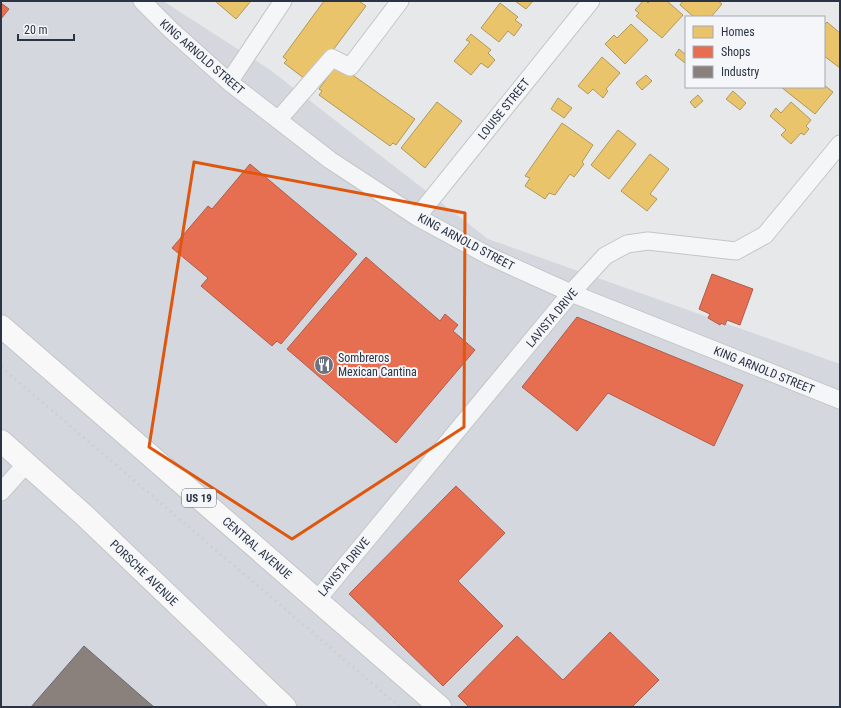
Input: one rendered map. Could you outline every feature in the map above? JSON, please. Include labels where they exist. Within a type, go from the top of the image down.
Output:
[{"type":"main road","name":"CENTRAL AVENUE","points":[[1,326],[440,707]]},
{"type":"main road","name":"PORSCHE AVENUE","points":[[1,441],[85,516],[285,707]]},
{"type":"street","name":"KING ARNOLD STREET","points":[[142,1],[171,30],[229,82],[330,160],[417,216],[489,256],[571,293],[840,400]]},
{"type":"street","points":[[229,82],[284,1]]},
{"type":"street","points":[[278,120],[332,58],[350,67],[400,1]]},
{"type":"street","name":"LOUISE STREET","points":[[417,216],[591,1]]},
{"type":"street","name":"LAVISTA DRIVE","points":[[317,600],[571,293],[605,256],[627,244],[648,241],[736,251],[765,235],[840,144]]},
{"type":"street","points":[[1,492],[26,464]]},
{"type":"highlighted area","points":[[194,162],[465,213],[464,427],[292,539],[149,447]]},
{"type":"shaded area","points":[[1,1],[163,1],[269,69],[488,239],[840,364],[840,707],[1,707]]},
{"type":"building: Homes","points":[[215,1],[251,1],[236,19]]},
{"type":"building: Homes","points":[[324,1],[359,1],[366,6],[309,82],[284,63],[287,60],[283,57]]},
{"type":"building: Homes","points":[[515,1],[533,1],[526,9]]},
{"type":"building: Homes","points":[[643,1],[648,3],[650,1],[667,1],[683,15],[662,38],[636,16],[639,13],[635,10]]},
{"type":"building: Homes","points":[[681,1],[718,1],[722,4],[712,16],[693,16],[680,5],[682,2]]},
{"type":"building: Homes","points":[[500,3],[518,17],[515,20],[522,25],[514,36],[508,31],[499,42],[481,28]]},
{"type":"building: Homes","points":[[827,22],[840,33],[840,68],[825,57],[825,24]]},
{"type":"building: Homes","points":[[631,24],[648,40],[625,64],[605,44],[614,35],[617,38]]},
{"type":"building: Homes","points":[[471,34],[491,50],[488,53],[495,60],[488,68],[481,63],[471,75],[454,61],[470,42],[466,40]]},
{"type":"building: Homes","points":[[679,49],[685,54],[685,63],[675,55]]},
{"type":"building: Homes","points":[[602,57],[620,73],[606,89],[608,91],[603,98],[593,89],[588,94],[578,86]]},
{"type":"building: Homes","points":[[337,64],[415,119],[396,145],[393,143],[390,146],[319,95],[322,91],[319,89]]},
{"type":"building: Homes","points":[[646,75],[652,81],[642,90],[636,83]]},
{"type":"building: Homes","points":[[825,86],[833,92],[815,114],[782,88],[825,88]]},
{"type":"building: Homes","points":[[733,91],[746,103],[740,110],[726,99]]},
{"type":"building: Homes","points":[[698,95],[703,101],[695,108],[690,102]]},
{"type":"building: Homes","points":[[558,98],[572,108],[564,118],[551,109]]},
{"type":"building: Homes","points":[[437,102],[462,121],[425,168],[401,148]]},
{"type":"building: Homes","points":[[791,102],[811,120],[806,126],[809,129],[804,135],[801,133],[791,144],[781,135],[786,130],[770,116],[776,108],[781,113]]},
{"type":"building: Homes","points":[[562,123],[593,145],[582,162],[584,164],[574,177],[570,174],[555,195],[549,193],[545,199],[525,186],[530,178],[525,176]]},
{"type":"building: Homes","points":[[618,130],[636,144],[609,179],[591,165]]},
{"type":"building: Homes","points":[[650,154],[669,169],[650,194],[657,199],[647,211],[621,191]]},
{"type":"building: Shops","points":[[1,3],[9,9],[1,19]]},
{"type":"building: Shops","points":[[250,164],[357,254],[281,344],[277,341],[272,346],[201,286],[208,278],[172,248],[208,206],[212,209]]},
{"type":"building: Shops","points":[[366,257],[440,321],[445,314],[458,325],[453,331],[475,350],[396,443],[287,349]]},
{"type":"building: Shops","points":[[712,274],[753,289],[740,325],[727,320],[725,325],[721,323],[720,325],[708,318],[710,314],[699,309]]},
{"type":"building: Shops","points":[[577,317],[743,385],[714,446],[608,393],[577,431],[522,387]]},
{"type":"building: Shops","points":[[456,486],[505,533],[458,581],[503,626],[443,686],[349,594]]},
{"type":"building: Shops","points":[[610,632],[659,680],[632,707],[469,707],[458,696],[517,636],[563,680]]},
{"type":"building: Industry","points":[[84,646],[148,702],[154,707],[31,707]]},
{"type":"railway","points":[[1,367],[400,707]]},
{"type":"place","name":"Sombreros Mexican Cantina","points":[[324,365]]}]
